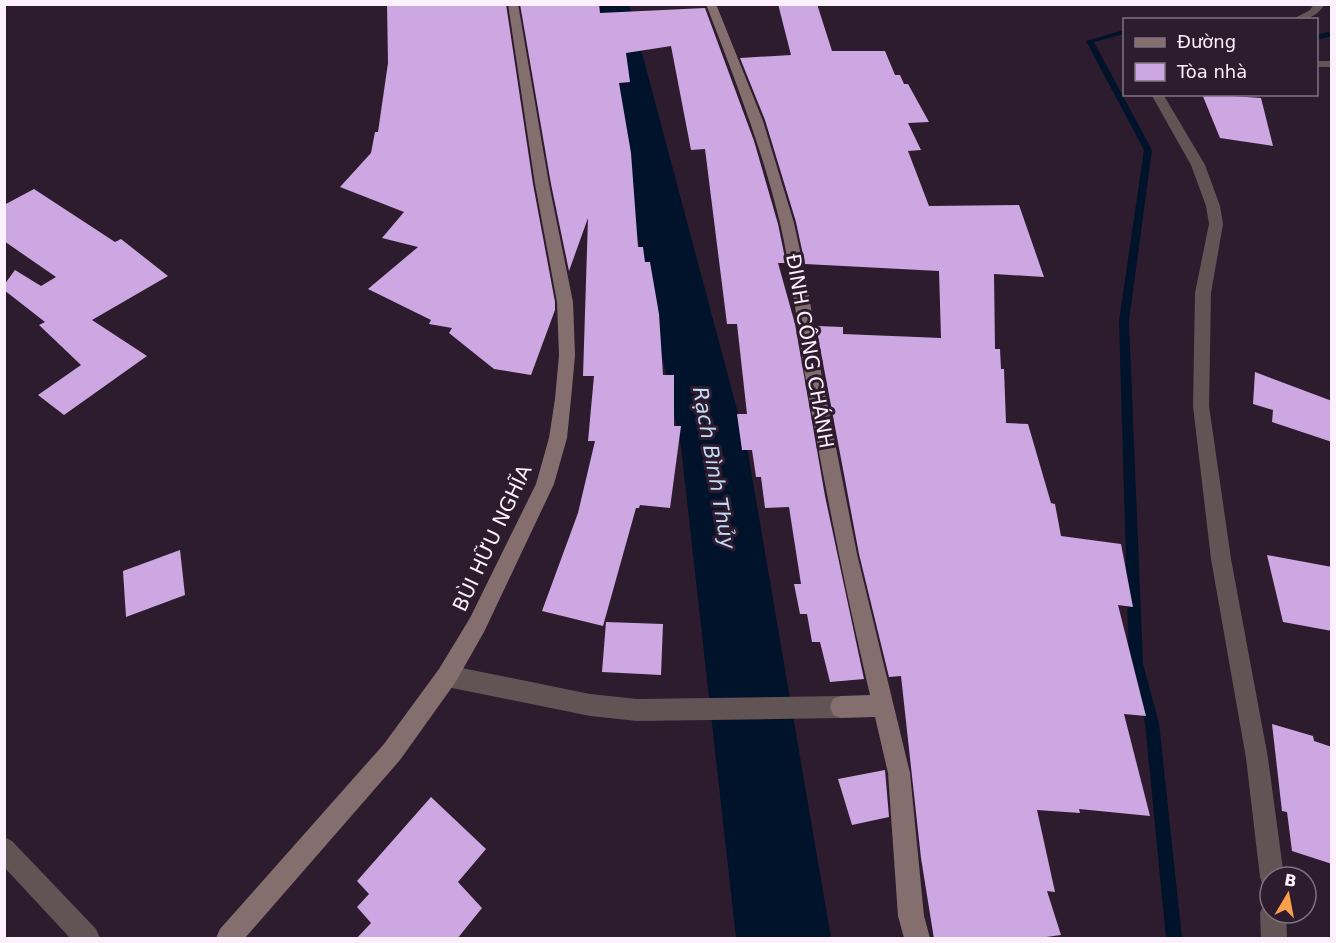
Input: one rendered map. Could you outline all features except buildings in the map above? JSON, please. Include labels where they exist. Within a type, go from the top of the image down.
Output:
[{"type":"main road","name":"BÙI HỮU NGHĨA","points":[[230,939],[392,752],[447,676],[477,625],[545,484],[558,438],[563,399],[567,356],[565,302],[542,184],[513,4]]},
{"type":"main road","name":"ĐINH CÔNG CHÁNH","points":[[711,4],[753,111],[787,223],[800,283],[813,372],[847,554],[899,774],[911,916],[917,939]]},
{"type":"main road","points":[[841,707],[883,706]]},
{"type":"street","points":[[1300,18],[1314,12],[1320,4]]},
{"type":"street","points":[[1158,96],[1198,165],[1213,206],[1215,224],[1203,293],[1201,406],[1221,559],[1257,758],[1270,865]]},
{"type":"street","points":[[447,676],[590,705],[637,710],[841,707]]},
{"type":"street","points":[[4,849],[87,939]]},
{"type":"water","points":[[775,868],[809,938],[763,938]]},
{"type":"waterway","name":"Rạch Bình Thủy","points":[[609,4],[714,447],[784,938]]},
{"type":"waterway","points":[[1123,32],[1090,41],[1148,150],[1124,321],[1136,664],[1152,723],[1174,938]]},
{"type":"waterway","points":[[1318,37],[1332,33]]}]
